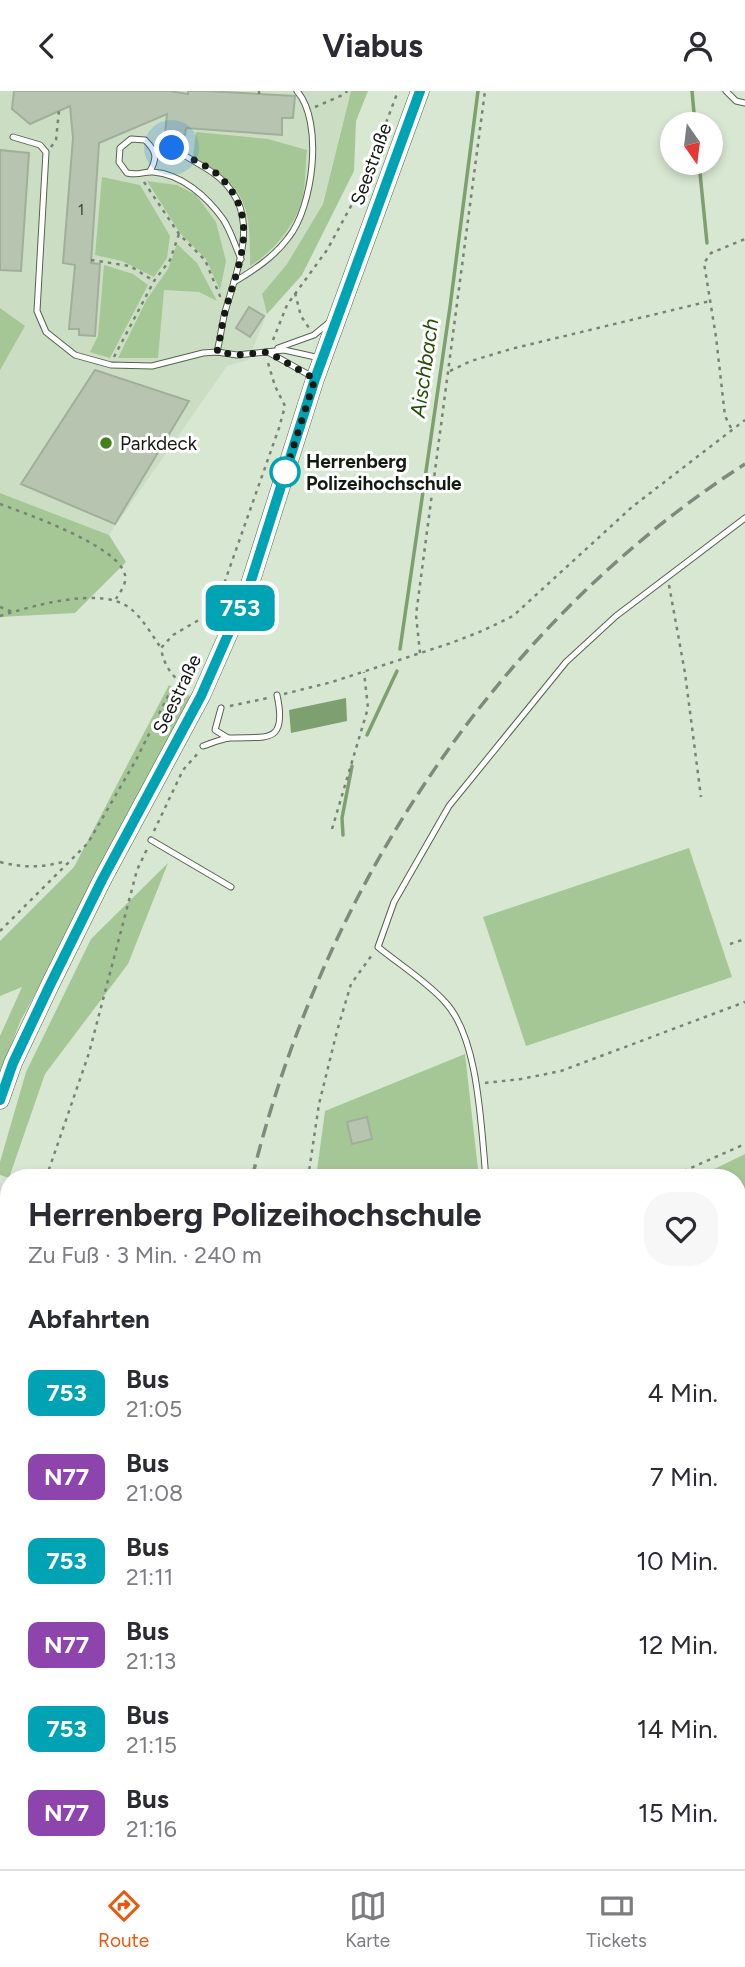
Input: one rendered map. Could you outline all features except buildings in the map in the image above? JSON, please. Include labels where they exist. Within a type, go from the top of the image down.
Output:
[{"type":"main road","name":"Seestraße","points":[[0,1100],[13,1063],[249,587],[315,379],[420,91]]},
{"type":"lane","points":[[234,282],[260,267],[290,237],[310,191],[313,143],[309,110],[297,91]]},
{"type":"lane","points":[[726,91],[736,101],[745,103]]},
{"type":"lane","points":[[13,137],[40,145],[46,152],[37,311],[46,332],[75,355],[111,365],[152,366],[217,352],[237,355],[297,351],[323,359]]},
{"type":"lane","points":[[131,139],[145,140],[155,150],[156,161],[150,171],[141,176],[127,173],[119,162],[120,148],[131,139]]},
{"type":"lane","points":[[155,150],[172,148],[218,175],[241,204],[245,231],[241,259],[217,352]]},
{"type":"lane","points":[[150,171],[172,176],[199,191],[224,221],[241,259]]},
{"type":"lane","points":[[268,352],[314,335],[339,314]]},
{"type":"lane","points":[[268,352],[315,379]]},
{"type":"lane","points":[[485,1169],[476,1084],[463,1027],[446,1002],[378,947],[394,902],[449,806],[566,662],[616,616],[745,518]]},
{"type":"lane","points":[[203,746],[228,738],[257,739],[270,736],[278,727],[280,709],[277,695]]},
{"type":"lane","points":[[221,708],[215,730],[228,738]]},
{"type":"lane","points":[[151,840],[231,887]]},
{"type":"path","points":[[309,110],[345,94],[346,91]]},
{"type":"path","points":[[161,648],[173,635],[204,617],[219,598],[285,406],[268,366],[268,352],[287,305],[327,250],[363,184],[398,91]]},
{"type":"path","points":[[420,653],[416,615],[485,91]]},
{"type":"path","points":[[46,152],[56,140],[59,111]]},
{"type":"path","points":[[141,176],[179,234],[205,260],[220,296],[230,297]]},
{"type":"path","points":[[111,365],[117,348],[154,281],[170,260],[179,234]]},
{"type":"path","points":[[731,428],[724,416],[705,263],[712,253],[745,239]]},
{"type":"path","points":[[91,260],[130,266],[154,281]]},
{"type":"path","points":[[450,371],[471,361],[511,349],[710,301]]},
{"type":"path","points":[[221,708],[364,672],[482,631],[513,616],[632,507],[731,428],[745,420]]},
{"type":"path","points":[[0,504],[92,543],[109,553],[125,571],[126,581],[116,599]]},
{"type":"path","points":[[667,575],[685,673],[701,797]]},
{"type":"path","points":[[0,616],[56,603],[116,599],[131,609],[161,648],[163,660],[172,676],[195,693]]},
{"type":"path","points":[[0,607],[14,612]]},
{"type":"path","points":[[332,829],[368,708],[364,672]]},
{"type":"path","points":[[0,931],[88,843],[136,760],[169,694],[195,693]]},
{"type":"path","points":[[49,1169],[89,1053],[137,870],[159,817],[183,770],[203,746]]},
{"type":"path","points":[[0,862],[46,867],[69,860]]},
{"type":"path","points":[[730,944],[745,939]]},
{"type":"path","points":[[309,1169],[319,1104],[351,984],[378,947]]},
{"type":"path","points":[[476,1084],[561,1071],[745,1002]]},
{"type":"path","points":[[688,1169],[745,1144]]},
{"type":"shaded area","points":[[0,91],[351,91],[323,204],[287,264],[262,294],[267,314],[248,360],[227,366],[109,535],[0,493]]},
{"type":"shaded area","points":[[351,91],[368,91],[356,121],[354,171],[302,275],[267,314],[262,294],[287,264],[323,204]]},
{"type":"shaded area","points":[[196,132],[268,139],[307,150],[304,190],[296,216],[276,245],[250,266],[249,229],[242,201],[225,178],[193,157]]},
{"type":"shaded area","points":[[102,177],[140,185],[170,236],[167,258],[154,277],[122,261],[95,255]]},
{"type":"shaded area","points":[[147,181],[177,185],[196,195],[216,222],[226,261],[220,290],[206,259],[180,233]]},
{"type":"shaded area","points":[[177,244],[197,263],[217,301],[199,292],[164,290],[158,358],[118,358],[147,299],[168,269]]},
{"type":"shaded area","points":[[104,265],[133,274],[148,285],[110,358],[90,352],[98,336]]},
{"type":"shaded area","points":[[0,308],[25,326],[0,370]]},
{"type":"shaded area","points":[[0,493],[109,535],[126,562],[75,613],[0,617]]},
{"type":"shaded area","points":[[169,685],[194,698],[20,1022],[0,1074],[0,1036],[22,987],[0,996],[0,941],[74,867]]},
{"type":"shaded area","points":[[346,698],[347,721],[291,733],[289,710]]},
{"type":"shaded area","points":[[689,848],[732,977],[526,1046],[483,917]]},
{"type":"shaded area","points":[[168,863],[128,964],[45,1074],[12,1169],[0,1169],[26,1072],[91,939]]},
{"type":"shaded area","points":[[465,1054],[478,1169],[317,1169],[325,1111]]},
{"type":"shaded area","points":[[745,1154],[745,1169],[714,1169]]},
{"type":"waterway","name":"Aischbach","points":[[400,649],[450,307],[478,91]]},
{"type":"waterway","points":[[692,91],[694,112]]},
{"type":"waterway","points":[[700,175],[707,243]]},
{"type":"waterway","points":[[367,735],[397,671]]},
{"type":"waterway","points":[[343,835],[342,818],[352,766]]},
{"type":"railway","points":[[255,1169],[283,1072],[324,968],[373,869],[431,774],[498,685],[573,603],[655,529],[745,464]]},
{"type":"bus line","name":"753","points":[[0,1100],[13,1063],[50,985],[102,880],[201,696],[249,587],[315,379],[420,91]]},
{"type":"place","name":"Parkdeck","points":[[106,443]]},
{"type":"place","name":"Herrenberg Polizeihochschule","points":[[285,472]]},
{"type":"route","points":[[172,148],[218,175],[241,204],[245,231],[241,259],[226,306],[217,352],[237,355],[268,352],[315,379],[282,483],[285,472]]}]
